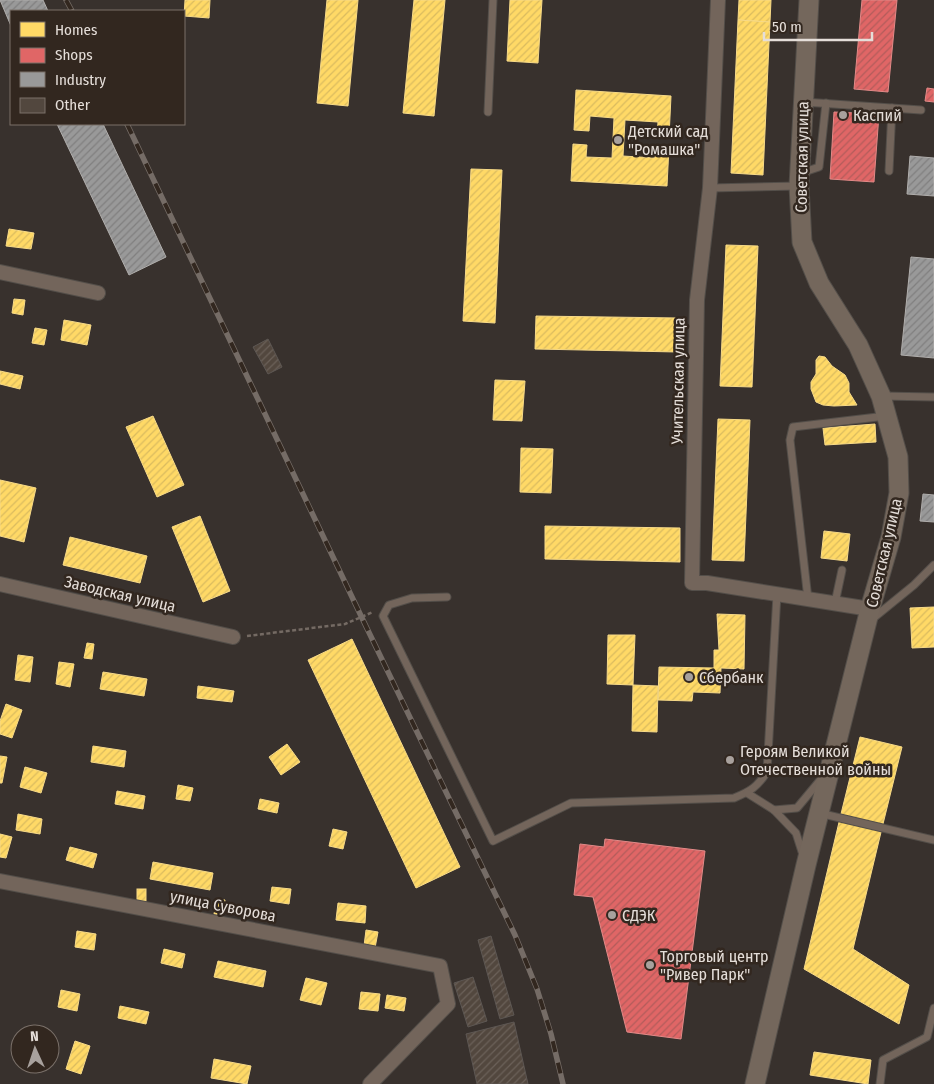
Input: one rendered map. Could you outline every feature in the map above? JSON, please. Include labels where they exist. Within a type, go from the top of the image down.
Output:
[{"type":"main road","name":"Советская улица","points":[[755,1084],[806,865],[891,537],[899,493],[898,457],[881,396],[858,345],[819,283],[802,242],[800,180],[809,0]]},
{"type":"street","name":"Учительская улица","points":[[718,0],[710,188],[697,300],[692,583],[707,582],[835,603],[869,616]]},
{"type":"street","points":[[0,272],[98,294]]},
{"type":"street","name":"Заводская улица","points":[[0,584],[233,638]]},
{"type":"street","name":"улица Суворова","points":[[0,881],[440,966],[448,1004],[370,1084]]},
{"type":"lane","points":[[488,112],[492,0]]},
{"type":"lane","points":[[803,102],[921,110]]},
{"type":"lane","points":[[710,188],[800,180],[818,167],[826,103]]},
{"type":"lane","points":[[889,171],[892,108]]},
{"type":"lane","points":[[881,396],[934,397]]},
{"type":"lane","points":[[808,599],[790,440],[793,427],[886,416]]},
{"type":"lane","points":[[869,616],[914,585],[934,565]]},
{"type":"lane","points":[[835,603],[842,570]]},
{"type":"lane","points":[[447,597],[412,598],[389,605],[383,616],[493,841],[571,803],[734,798],[756,787],[767,772],[777,594]]},
{"type":"lane","points":[[774,810],[796,808],[831,768]]},
{"type":"lane","points":[[746,793],[774,810],[796,833],[806,865]]},
{"type":"lane","points":[[819,813],[934,840]]},
{"type":"lane","points":[[880,1084],[883,1060],[927,1037],[934,1008]]},
{"type":"path","points":[[233,638],[345,624],[362,618]]},
{"type":"building: Homes","points":[[185,0],[210,0],[209,18],[185,16]]},
{"type":"building: Homes","points":[[327,0],[358,0],[348,106],[317,103]]},
{"type":"building: Homes","points":[[414,0],[445,0],[434,116],[403,113]]},
{"type":"building: Homes","points":[[510,0],[542,0],[538,63],[507,61]]},
{"type":"building: Homes","points":[[739,0],[771,0],[770,22],[738,20]]},
{"type":"building: Homes","points":[[738,20],[770,22],[763,175],[731,173]]},
{"type":"building: Homes","name":"Детский сад \"Ромашка\"","points":[[576,90],[671,96],[669,137],[657,136],[658,122],[625,120],[623,156],[655,158],[655,147],[669,147],[667,186],[571,181],[573,144],[587,145],[586,157],[612,158],[614,118],[590,116],[589,131],[574,130]]},
{"type":"building: Homes","points":[[471,169],[502,170],[495,323],[463,321]]},
{"type":"building: Homes","points":[[9,229],[34,233],[31,249],[6,246]]},
{"type":"building: Homes","points":[[726,245],[758,246],[752,387],[720,386]]},
{"type":"building: Homes","points":[[14,299],[25,300],[23,315],[12,313]]},
{"type":"building: Homes","points":[[536,316],[678,318],[677,352],[535,349]]},
{"type":"building: Homes","points":[[64,320],[91,325],[87,345],[61,340]]},
{"type":"building: Homes","points":[[35,328],[47,330],[44,345],[32,343]]},
{"type":"building: Homes","points":[[819,356],[825,357],[832,366],[845,375],[849,383],[849,392],[857,405],[834,406],[816,402],[811,389],[811,382],[816,374],[816,360]]},
{"type":"building: Homes","points":[[0,371],[23,376],[20,389],[0,384]]},
{"type":"building: Homes","points":[[495,380],[525,381],[522,421],[493,420]]},
{"type":"building: Homes","points":[[153,416],[184,485],[157,497],[126,427]]},
{"type":"building: Homes","points":[[718,419],[750,420],[744,561],[712,560]]},
{"type":"building: Homes","points":[[875,424],[876,442],[825,445],[823,428]]},
{"type":"building: Homes","points":[[521,448],[553,449],[551,493],[520,492]]},
{"type":"building: Homes","points":[[0,480],[36,488],[24,542],[0,536]]},
{"type":"building: Homes","points":[[200,516],[230,591],[203,602],[172,527]]},
{"type":"building: Homes","points":[[545,526],[680,528],[680,562],[545,559]]},
{"type":"building: Homes","points":[[824,531],[850,534],[847,561],[821,558]]},
{"type":"building: Homes","points":[[70,537],[147,556],[140,583],[63,565]]},
{"type":"building: Homes","points":[[934,607],[934,647],[912,648],[910,608]]},
{"type":"building: Homes","points":[[717,614],[745,615],[744,669],[721,668],[720,693],[693,692],[692,701],[658,700],[659,667],[714,668],[714,650],[719,650]]},
{"type":"building: Homes","points":[[608,635],[635,635],[633,685],[607,684]]},
{"type":"building: Homes","points":[[352,639],[460,867],[416,888],[308,660]]},
{"type":"building: Homes","points":[[87,643],[94,644],[92,659],[84,658]]},
{"type":"building: Homes","points":[[18,655],[33,657],[30,682],[15,680]]},
{"type":"building: Homes","points":[[59,662],[74,664],[70,687],[56,684]]},
{"type":"building: Homes","points":[[103,672],[147,679],[144,696],[100,689]]},
{"type":"building: Homes","points":[[633,685],[658,686],[657,732],[632,731]]},
{"type":"building: Homes","points":[[198,686],[234,691],[232,702],[197,698]]},
{"type":"building: Homes","points":[[6,704],[22,710],[12,738],[0,734],[0,721]]},
{"type":"building: Homes","points":[[860,737],[902,747],[882,828],[840,818]]},
{"type":"building: Homes","points":[[287,744],[300,762],[281,775],[269,757]]},
{"type":"building: Homes","points":[[93,746],[126,751],[124,767],[91,762]]},
{"type":"building: Homes","points":[[0,756],[7,757],[2,783],[0,783]]},
{"type":"building: Homes","points":[[25,767],[47,773],[41,793],[20,787]]},
{"type":"building: Homes","points":[[178,785],[193,788],[190,801],[176,799]]},
{"type":"building: Homes","points":[[117,791],[145,796],[143,809],[115,804]]},
{"type":"building: Homes","points":[[260,799],[279,803],[277,813],[258,809]]},
{"type":"building: Homes","points":[[18,814],[42,819],[40,834],[16,830]]},
{"type":"building: Homes","points":[[840,818],[882,828],[853,949],[909,985],[899,1024],[804,969]]},
{"type":"building: Homes","points":[[333,829],[347,832],[343,849],[329,846]]},
{"type":"building: Homes","points":[[0,834],[12,837],[6,858],[0,857]]},
{"type":"building: Homes","points":[[70,847],[97,854],[93,868],[66,860]]},
{"type":"building: Homes","points":[[153,862],[213,873],[210,890],[150,879]]},
{"type":"building: Homes","points":[[272,887],[291,889],[289,904],[270,901]]},
{"type":"building: Homes","points":[[137,889],[146,889],[146,901],[137,901]]},
{"type":"building: Homes","points":[[217,899],[225,900],[223,915],[214,914]]},
{"type":"building: Homes","points":[[338,903],[366,906],[365,923],[336,920]]},
{"type":"building: Homes","points":[[366,930],[378,932],[375,948],[364,946]]},
{"type":"building: Homes","points":[[77,931],[96,934],[94,950],[75,947]]},
{"type":"building: Homes","points":[[164,949],[185,954],[182,968],[161,963]]},
{"type":"building: Homes","points":[[218,961],[266,971],[263,987],[214,977]]},
{"type":"building: Homes","points":[[306,978],[327,983],[321,1005],[300,1000]]},
{"type":"building: Homes","points":[[61,990],[80,994],[77,1011],[58,1007]]},
{"type":"building: Homes","points":[[361,992],[380,994],[378,1011],[359,1009]]},
{"type":"building: Homes","points":[[387,995],[406,998],[404,1011],[385,1008]]},
{"type":"building: Homes","points":[[120,1006],[149,1012],[146,1024],[118,1018]]},
{"type":"building: Homes","points":[[75,1041],[90,1046],[81,1074],[66,1069]]},
{"type":"building: Homes","points":[[814,1052],[871,1060],[868,1084],[810,1075]]},
{"type":"building: Homes","points":[[214,1059],[251,1066],[247,1084],[211,1078]]},
{"type":"building: Shops","points":[[862,0],[897,0],[888,92],[854,89]]},
{"type":"building: Shops","points":[[927,88],[934,89],[934,102],[925,101]]},
{"type":"building: Shops","points":[[834,112],[879,114],[874,182],[830,179]]},
{"type":"building: Shops","name":"Торговый центр \"Ривер Парк\"","points":[[605,839],[705,851],[681,1039],[627,1032],[593,897],[574,895],[580,844],[604,847]]},
{"type":"building: Industry","points":[[0,0],[43,0],[48,10],[10,10],[10,24]]},
{"type":"building: Industry","points":[[57,125],[103,125],[166,257],[129,275]]},
{"type":"building: Industry","points":[[910,156],[934,158],[934,196],[907,194]]},
{"type":"building: Industry","points":[[911,257],[934,259],[934,358],[901,355]]},
{"type":"building: Industry","points":[[923,494],[934,495],[934,522],[920,521]]},
{"type":"building: Other","points":[[268,339],[282,367],[268,374],[253,347]]},
{"type":"building: Other","points":[[491,936],[514,1015],[500,1019],[478,940]]},
{"type":"building: Other","points":[[473,977],[487,1021],[468,1027],[454,983]]},
{"type":"building: Other","points":[[514,1022],[528,1084],[477,1084],[466,1034]]},
{"type":"railway","points":[[66,0],[71,10]]},
{"type":"railway","points":[[127,125],[515,935],[537,989],[551,1034],[563,1084]]},
{"type":"place","name":"Каспий","points":[[843,115]]},
{"type":"place","name":"Детский сад \"Ромашка\"","points":[[618,140]]},
{"type":"place","name":"Сбербанк","points":[[689,677]]},
{"type":"place","name":"Героям Великой Отечественной войны","points":[[730,760]]},
{"type":"place","name":"СДЭК","points":[[612,915]]},
{"type":"place","name":"Торговый центр \"Ривер Парк\"","points":[[650,965]]}]
